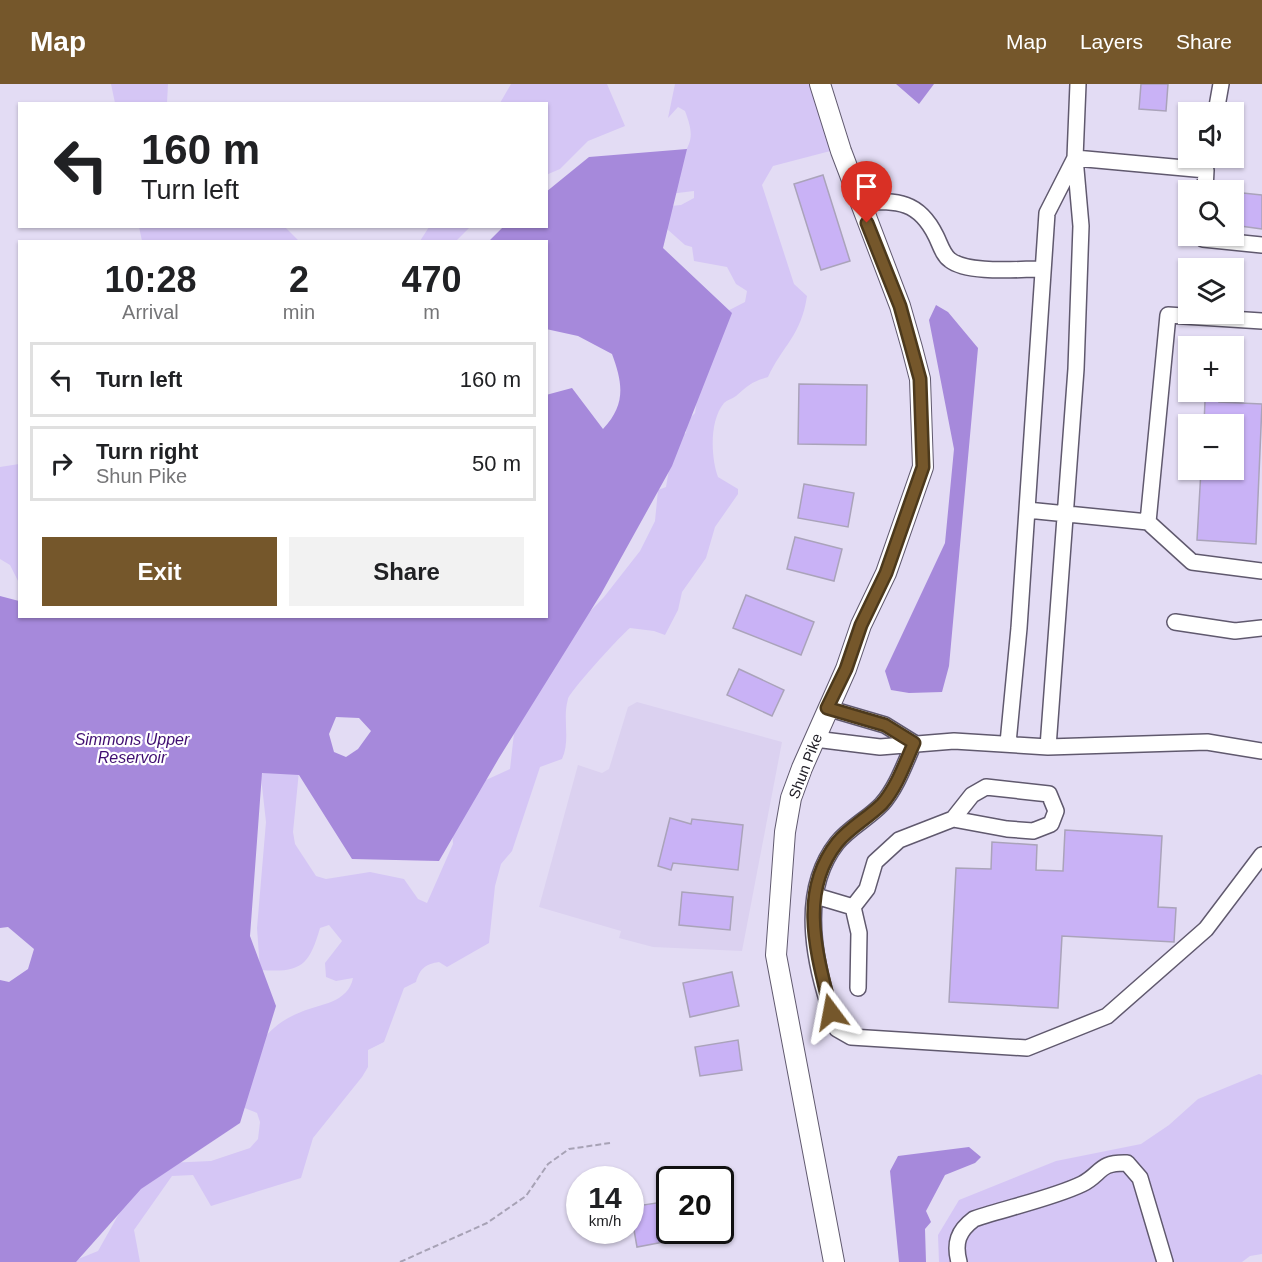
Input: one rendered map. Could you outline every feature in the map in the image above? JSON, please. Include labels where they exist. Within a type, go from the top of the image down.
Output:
[{"type":"main road","name":"Shun Pike","points":[[820,84],[859,202],[900,306],[912,348],[920,379],[923,467],[886,573],[861,625],[846,669],[827,708],[791,798],[787,821],[776,955],[834,1262]]},
{"type":"lane","points":[[1048,747],[1076,369],[1081,226],[1076,158],[1078,84]]},
{"type":"lane","points":[[1218,102],[1221,84]]},
{"type":"lane","points":[[1076,158],[1178,163]]},
{"type":"lane","points":[[1008,743],[1027,510],[1041,269],[1047,213],[1076,158]]},
{"type":"lane","points":[[859,202],[887,201],[906,204],[921,213],[950,261],[964,266],[1041,269]]},
{"type":"lane","points":[[1244,243],[1262,245]]},
{"type":"lane","points":[[1148,522],[1168,315],[1262,321]]},
{"type":"lane","points":[[1027,510],[1148,522],[1192,562],[1262,571]]},
{"type":"lane","points":[[1175,622],[1234,630],[1262,628]]},
{"type":"lane","points":[[827,708],[885,725],[914,743]]},
{"type":"lane","points":[[815,739],[880,747],[914,743],[1008,743],[1048,747],[1207,742],[1262,752]]},
{"type":"lane","points":[[914,743],[894,787],[882,804],[838,842],[826,859],[816,896],[813,929],[816,957],[837,1029],[851,1037],[1027,1048],[1107,1016],[1206,929],[1262,855]]},
{"type":"lane","points":[[853,907],[867,889],[875,862],[883,854],[899,840],[953,819],[972,795],[986,787],[1048,794],[1056,811],[1051,824],[1033,831],[1007,829],[953,819]]},
{"type":"lane","points":[[816,896],[853,907]]},
{"type":"lane","points":[[853,907],[859,933],[858,988]]},
{"type":"lane","points":[[959,1262],[957,1238],[963,1227],[974,1219],[1083,1183],[1101,1167],[1115,1163],[1127,1163],[1140,1178],[1165,1262]]},
{"type":"path","points":[[400,1262],[487,1223],[526,1196],[548,1164],[569,1149],[610,1143]]},
{"type":"shaded area","points":[[111,84],[168,84],[167,102],[115,102]]},
{"type":"shaded area","points":[[511,84],[607,84],[625,126],[588,141],[560,169],[548,174],[548,102],[501,102]]},
{"type":"shaded area","points":[[675,84],[820,84],[838,149],[773,166],[762,185],[794,284],[807,296],[796,331],[768,377],[750,384],[725,402],[719,411],[713,440],[716,469],[718,477],[738,489],[738,494],[715,527],[706,558],[682,592],[678,610],[665,635],[630,628],[571,694],[566,706],[565,752],[562,759],[540,767],[512,851],[501,864],[495,886],[489,943],[447,967],[439,962],[430,964],[419,973],[416,982],[404,988],[384,1042],[368,1050],[368,1067],[362,1077],[313,1138],[301,1178],[211,1206],[193,1175],[172,1176],[134,1230],[140,1262],[71,1262],[98,1251],[130,1194],[167,1163],[211,1161],[250,1148],[258,1139],[260,1122],[257,1113],[237,1105],[256,1049],[268,1033],[289,1017],[339,998],[350,986],[353,978],[336,981],[326,977],[325,963],[342,941],[329,925],[320,928],[312,951],[301,964],[285,970],[260,970],[257,928],[266,822],[261,777],[267,760],[300,761],[293,832],[295,844],[316,876],[326,879],[370,872],[404,879],[418,899],[427,903],[453,844],[451,818],[460,792],[510,769],[514,733],[573,629],[604,597],[640,551],[655,521],[658,490],[666,487],[674,440],[686,433],[687,421],[695,413],[708,321],[745,302],[747,291],[736,284],[727,267],[694,261],[692,247],[685,245],[667,229],[630,210],[681,205],[694,198],[694,191],[669,194],[669,181],[680,179],[678,162],[687,149],[691,132],[685,111],[678,107],[668,118]]},
{"type":"shaded area","points":[[139,228],[286,228],[298,240],[142,240]]},
{"type":"shaded area","points":[[428,228],[469,228],[457,240],[421,240]]},
{"type":"shaded area","points":[[18,464],[18,581],[10,565],[0,559],[0,467]]},
{"type":"shaded area","points":[[637,702],[782,742],[742,951],[653,947],[619,938],[621,931],[539,907],[578,765],[602,773],[609,769],[628,707]]},
{"type":"shaded area","points":[[1259,1074],[1262,1075],[1262,1254],[1250,1256],[1242,1262],[939,1262],[938,1235],[959,1200],[1056,1161],[1141,1144],[1169,1125],[1198,1099]]},
{"type":"water","points":[[896,84],[934,84],[919,104]]},
{"type":"water","name":"Simmons Upper Reservoir","points":[[687,149],[663,248],[732,313],[672,466],[601,594],[499,758],[439,861],[352,859],[299,775],[262,773],[250,936],[276,1006],[240,1123],[141,1189],[76,1262],[0,1262],[0,980],[9,982],[28,969],[34,949],[8,927],[0,928],[0,596],[18,601],[18,618],[548,618],[548,394],[572,388],[603,429],[616,411],[620,384],[612,354],[578,336],[548,329],[548,240],[490,240],[502,228],[548,228],[548,190],[589,157]],"holes":[[[336,717],[359,718],[371,731],[358,749],[346,757],[334,752],[329,734]]]},
{"type":"water","points":[[936,305],[948,312],[978,348],[949,666],[942,692],[909,693],[891,690],[885,671],[945,543],[954,449],[929,320]]},
{"type":"water","points":[[969,1147],[981,1157],[975,1163],[945,1175],[926,1211],[931,1222],[925,1229],[926,1262],[899,1262],[890,1171],[898,1156]]},
{"type":"building","points":[[1141,84],[1168,84],[1166,111],[1139,109]]},
{"type":"building","points":[[823,175],[850,261],[821,270],[794,184]]},
{"type":"building","points":[[1244,193],[1262,195],[1262,229],[1244,227]]},
{"type":"building","points":[[799,384],[867,385],[866,445],[798,444]]},
{"type":"building","points":[[1205,402],[1262,404],[1256,544],[1197,540],[1200,480],[1244,480],[1244,414],[1204,414]]},
{"type":"building","points":[[804,484],[854,493],[848,527],[798,518]]},
{"type":"building","points":[[795,537],[842,549],[834,581],[787,569]]},
{"type":"building","points":[[746,595],[814,622],[801,655],[733,628]]},
{"type":"building","points":[[739,669],[784,690],[772,716],[727,695]]},
{"type":"building","points":[[670,818],[691,824],[692,819],[743,825],[738,870],[673,863],[671,870],[658,866]]},
{"type":"building","points":[[1065,830],[1162,836],[1158,907],[1176,908],[1174,942],[1062,936],[1058,1008],[949,1002],[956,868],[991,869],[992,842],[1037,845],[1036,870],[1063,871]]},
{"type":"building","points":[[682,892],[733,897],[730,930],[679,925]]},
{"type":"building","points":[[732,972],[739,1006],[690,1017],[683,983]]},
{"type":"building","points":[[738,1040],[742,1070],[700,1076],[695,1047]]},
{"type":"building","points":[[656,1203],[656,1243],[637,1247],[636,1244],[644,1244],[644,1205]]},
{"type":"route","points":[[831,1012],[816,957],[813,929],[813,907],[826,859],[838,842],[882,804],[894,787],[914,743],[885,725],[827,708],[846,669],[861,625],[886,573],[923,467],[920,379],[900,306],[867,223]]}]
